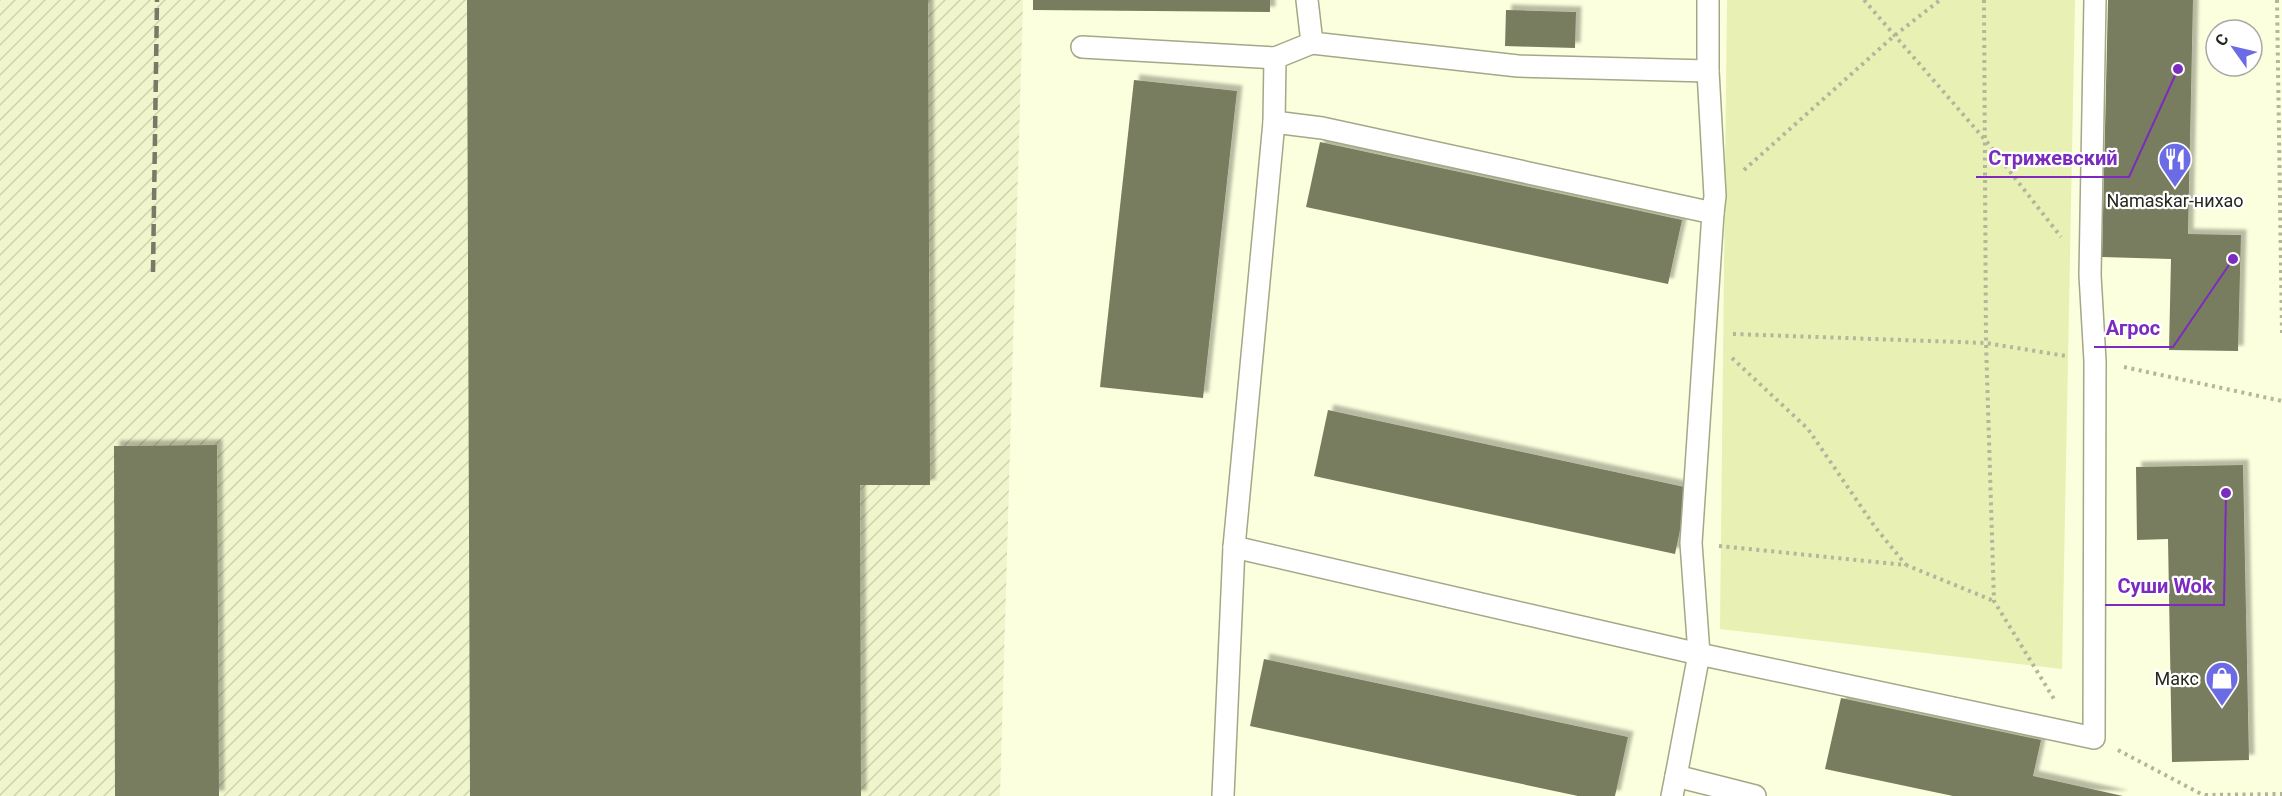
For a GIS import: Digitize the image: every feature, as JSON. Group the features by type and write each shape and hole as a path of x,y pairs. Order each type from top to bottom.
{"lane":[{"path":"1307,0 1312,43"},
{"path":"1708,0 1708,71 1714,205 1691,543 1699,654 1674,786 1755,796"},
{"path":"1234,547 1699,654 2094,738 2095,361 2090,275 2095,0"},
{"path":"1082,47 1275,58 1312,43 1518,66 1708,71"},
{"path":"1223,796 1234,547 1275,122 1275,58"},
{"path":"1275,122 1322,128 1714,205"}],"path":[{"path":"1864,0 1987,142 2090,275"},
{"path":"1714,205 1894,36 1940,0"},
{"path":"1984,0 1987,142 1986,343 1994,601 2056,704"},
{"path":"2277,0 2282,334"},
{"path":"1705,333 1986,343 2095,361 2282,401"},
{"path":"1705,333 1808,429 1875,527 1906,565"},
{"path":"1691,543 1906,565 1994,601"},
{"path":"2094,738 2205,796 2282,794"}],"shaded area":[{"path":"0,0 1023,0 1000,796 0,796"},
{"path":"1727,0 2075,0 2062,669 1720,629"}],"building":[{"path":"467,0 928,0 930,485 860,485 861,796 470,796"},
{"path":"1033,0 1270,0 1270,12 1033,10"},
{"path":"2108,0 2193,0 2188,234 2241,235 2238,351 2169,350 2171,259 2102,257"},
{"path":"1506,10 1576,12 1575,48 1505,46"},
{"path":"1134,80 1237,91 1203,398 1100,387"},
{"path":"1320,142 1682,220 1668,284 1306,207"},
{"path":"1328,410 1689,488 1675,554 1314,476"},
{"path":"217,445 219,796 115,796 114,446"},
{"path":"2243,465 2249,760 2172,762 2168,539 2137,540 2136,467"},
{"path":"1264,659 1628,737 1615,796 1578,796 1250,726"},
{"path":"1841,698 2041,740 2033,776 2123,796 1953,796 1825,769"}],"railway":[{"path":"153,272 157,0"}],"place":[{"name":"Стрижевский","path":"2178,69"},
{"name":"Namaskar-нихао","path":"2175,188"},
{"name":"Агрос","path":"2233,259"},
{"name":"Суши Wok","path":"2226,493"},
{"name":"Макс","path":"2222,707"}]}
